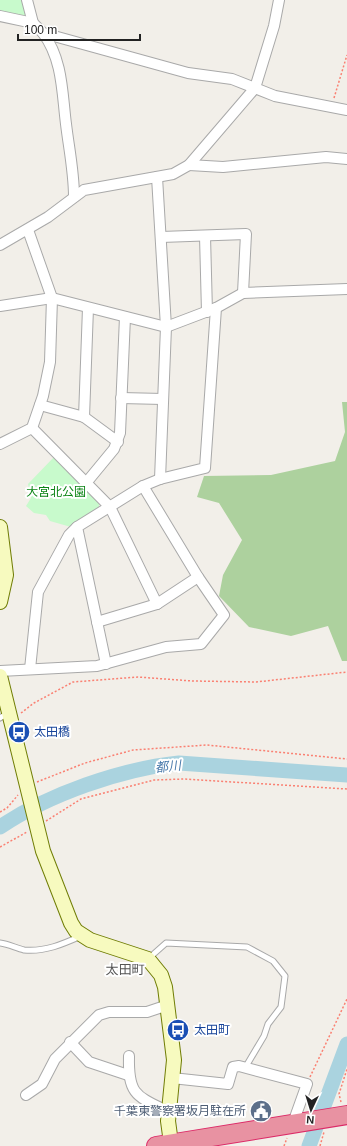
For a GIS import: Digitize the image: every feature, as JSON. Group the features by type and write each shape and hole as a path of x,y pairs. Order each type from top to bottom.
{"highway":[{"path":"167,1145 293,1123 340,1117"}],"street":[{"path":"27,0 33,23 53,46 63,90 66,123 74,176 74,197"},
{"path":"0,245 28,230 84,190 172,174 189,165 255,88 274,26 279,0"},
{"path":"0,16 33,23"},
{"path":"43,33 188,73 232,79 274,96 347,110"},
{"path":"189,165 223,167 326,157 347,158"},
{"path":"157,177 166,327 160,479"},
{"path":"0,444 32,428 40,405 50,362 52,298 28,230"},
{"path":"161,237 246,234 243,293"},
{"path":"30,669 38,592 69,535 77,527 143,486 160,479 205,468 212,310 205,236"},
{"path":"0,306 52,298 166,327 212,310 243,293 347,289"},
{"path":"84,418 88,308"},
{"path":"86,483 118,442 122,398 125,317"},
{"path":"122,398 164,399"},
{"path":"40,405 84,418 118,442"},
{"path":"32,428 110,507 157,604"},
{"path":"0,671 106,664 166,647 201,644 224,615 198,577 143,486"},
{"path":"0,527 6,574 0,602"},
{"path":"77,527 106,664"},
{"path":"97,622 157,604 198,577"},
{"path":"0,676 6,718 27,785 49,868 71,923 82,936 90,940 148,959 161,975 168,1005 174,1060 167,1145"},
{"path":"26,1095 42,1084 55,1059 70,1042 99,1015 109,1012 147,1012 168,1005"},
{"path":"70,1042 89,1062 128,1075"},
{"path":"129,1056 128,1075 132,1089 142,1099 169,1112"},
{"path":"172,1078 228,1084 234,1067 245,1068 307,1084 293,1123"}],"lane":[{"path":"0,943 36,951 47,949 82,936"},
{"path":"148,959 166,943 247,947 273,961 285,976 281,1007 268,1024 264,1036 245,1068"}],"path":[{"path":"332,107 347,54"},
{"path":"6,718 73,682 138,677 192,681 256,682 347,672"},
{"path":"0,812 7,808 27,785 85,763 133,750 207,745 347,759"},
{"path":"0,847 81,799 154,780 184,779 347,790"},
{"path":"307,1084 347,999"},
{"path":"340,1117 339,1094 347,1069"}],"green space":[{"path":"0,0 25,0 31,21 0,14"},
{"path":"342,402 347,402 347,661 342,661 328,626 291,636 249,627 219,596 223,575 242,540 219,503 197,497 204,476 271,475 335,461 345,432"},
{"name":"大宮北公園","path":"55,456 99,500 99,508 71,527 50,521 46,515 34,513 26,506 31,498 28,484"}],"waterway":[{"name":"都川","path":"0,827 40,804 86,785 110,777 157,766 179,763 347,775"},
{"path":"309,1146 347,1044"}],"place":[{"name":"太田橋","path":"19,732"},
{"name":"太田町","path":"178,1030"},
{"name":"千葉東警察署坂月駐在所","path":"261,1111"}],"district":[{"name":"太田町","path":"125,969"}]}
